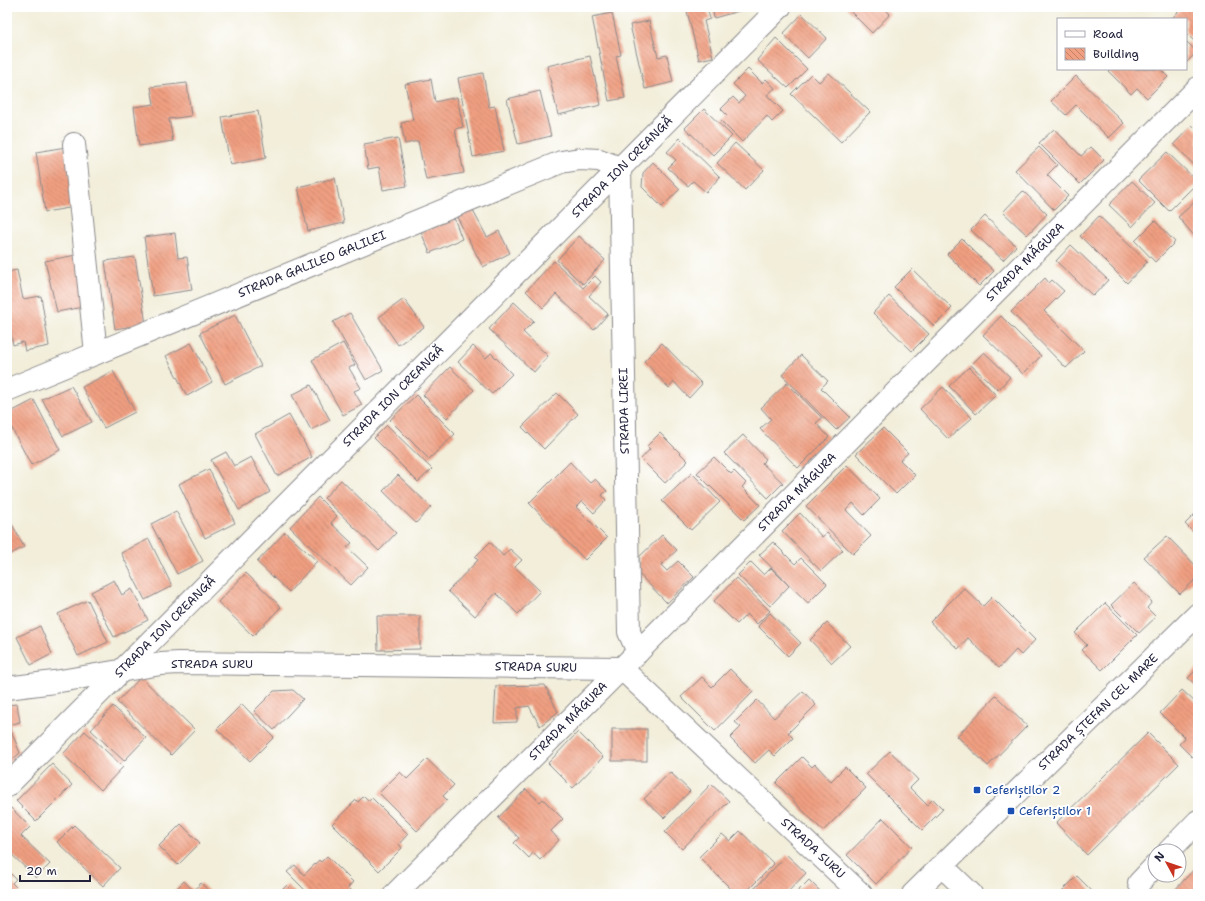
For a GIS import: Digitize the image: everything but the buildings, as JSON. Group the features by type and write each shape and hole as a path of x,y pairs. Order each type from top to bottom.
{"street":[{"name":"STRADA ION CREANGĂ","path":"7,786 780,7"},
{"name":"STRADA MĂGURA","path":"394,894 638,652 1198,88"},
{"path":"74,144 96,353"},
{"name":"STRADA GALILEO GALILEI","path":"7,390 561,162 580,159 599,160 620,168"},
{"name":"STRADA LIREI","path":"620,168 629,632 638,652"},
{"name":"STRADA ȘTEFAN CEL MARE","path":"913,894 1198,614"},
{"name":"STRADA SURU","path":"7,688 54,682 161,664 192,663 621,668 861,894"},
{"path":"1177,843 1198,821"},
{"path":"942,866 971,894"},
{"path":"1139,882 1147,874"}],"place":[{"name":"Ceferiștilor 2","path":"977,790"},
{"name":"Ceferiștilor 1","path":"1011,811"}]}
